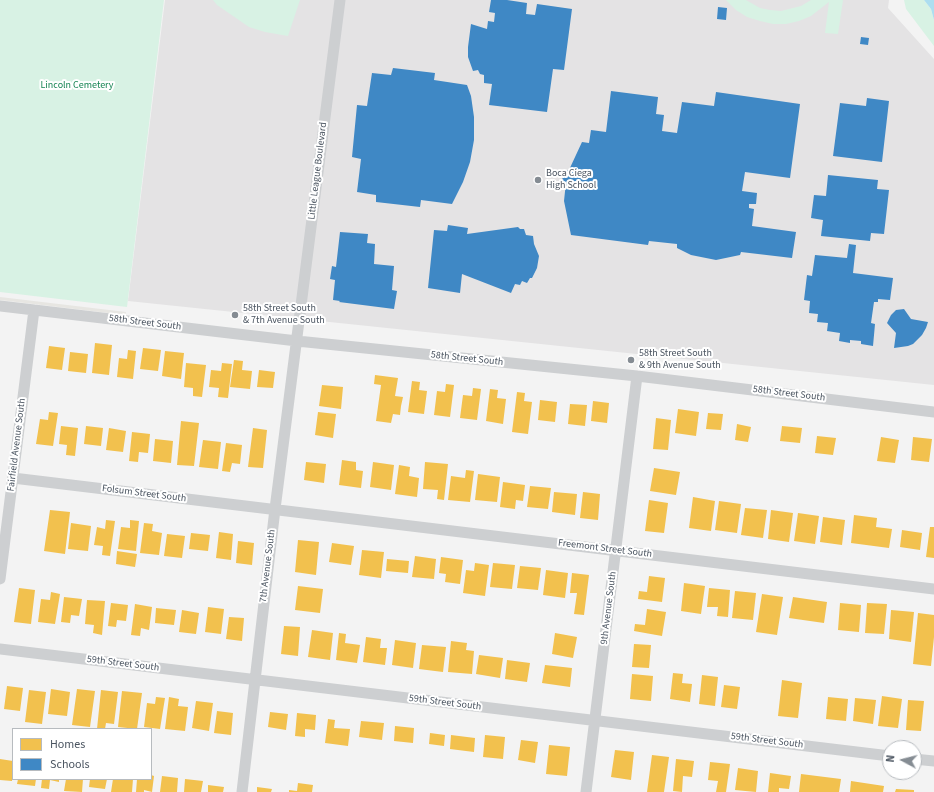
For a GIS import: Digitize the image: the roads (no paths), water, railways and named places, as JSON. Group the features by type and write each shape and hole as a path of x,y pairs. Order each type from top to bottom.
{"street":[{"name":"Little League Boulevard","path":"297,341 340,0"},
{"name":"58th Street South","path":"0,306 297,341 637,376 934,412"},
{"name":"Fairfield Avenue South","path":"0,579 34,310"},
{"name":"7th Avenue South","path":"242,792 254,681 297,341"},
{"name":"9th Avenue South","path":"586,792 596,721 637,376"},
{"name":"Folsum Street South","path":"13,478 275,509"},
{"name":"Freemont Street South","path":"275,509 934,589"},
{"name":"59th Street South","path":"0,649 254,681 882,755"},
{"path":"922,760 934,762"}],"water":[{"path":"924,0 934,0 934,20 931,9"}],"place":[{"name":"Boca Ciega High School","path":"538,180"},
{"name":"58th Street South & 7th Avenue South","path":"235,315"},
{"name":"58th Street South & 9th Avenue South","path":"631,360"}],"park label":[{"name":"Lincoln Cemetery","path":"77,86"}]}
